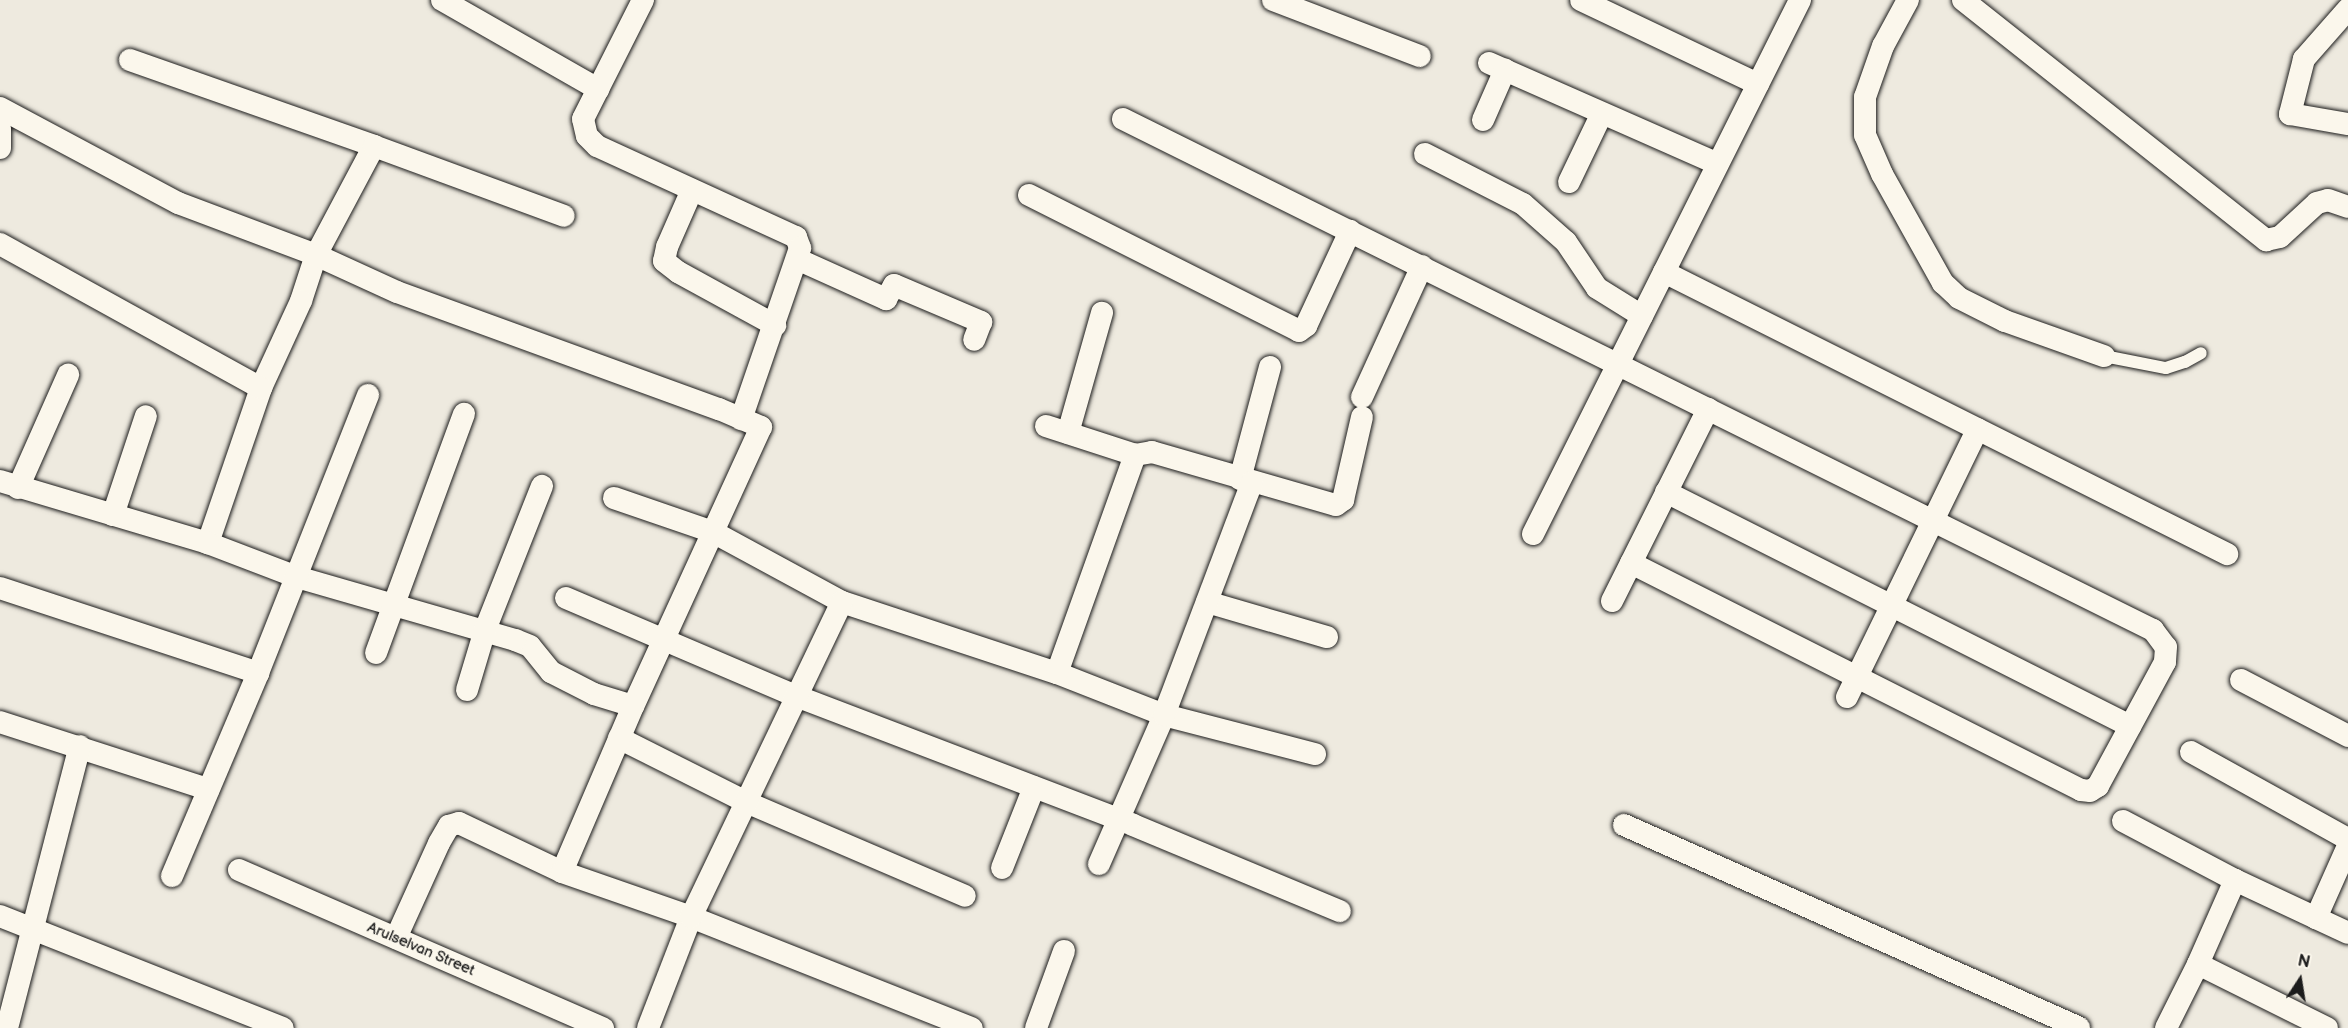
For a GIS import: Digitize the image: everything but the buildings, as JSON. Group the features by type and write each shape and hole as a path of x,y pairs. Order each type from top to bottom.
{"street":[{"path":"442,0 598,89"},
{"path":"643,0 583,119 587,136 597,146 796,237 800,248 741,419"},
{"path":"1273,0 1420,56"},
{"path":"1581,0 1758,84"},
{"path":"1908,0 1883,46 1864,97 1865,135 1882,174 1943,283 1959,298 2005,321 2104,356"},
{"path":"1963,0 2265,240 2280,237 2317,203 2328,200 2348,207"},
{"path":"1533,534 1798,1"},
{"path":"2348,9 2304,59 2290,114 2348,124"},
{"path":"130,60 564,216"},
{"path":"1483,120 1497,67 1718,164"},
{"path":"0,108 178,203 316,255 397,292 761,427 633,706 562,872"},
{"path":"1569,182 1602,113"},
{"path":"1123,119 1422,266 1933,523 2153,630 2162,638 2166,647 2165,662 2098,786 2090,791 2081,790 1852,687 1631,563"},
{"path":"0,129 0,148"},
{"path":"208,543 261,387 302,301 316,255 374,146"},
{"path":"1425,154 1523,204 1566,242 1597,288 1642,316"},
{"path":"692,190 667,247 664,261 678,272 775,325"},
{"path":"1029,195 1299,331 1306,326 1350,231"},
{"path":"0,244 261,387"},
{"path":"796,259 886,299 894,285 981,322 974,340"},
{"path":"1046,426 1135,455 1152,452 1328,504 1340,504 1343,500 1362,407 1422,266"},
{"path":"1664,272 2227,554"},
{"path":"1068,433 1102,313"},
{"path":"1099,864 1164,716 1207,602 1246,480 1270,367"},
{"path":"68,375 9,485 208,543 297,577 485,630 531,646 551,672 594,694 633,706"},
{"path":"172,876 258,673 368,395"},
{"path":"1612,601 1708,409"},
{"path":"376,653 464,414"},
{"path":"112,514 146,416"},
{"path":"1852,687 1978,429"},
{"path":"1057,673 1135,455"},
{"path":"466,690 485,630 543,486"},
{"path":"1666,492 2130,726"},
{"path":"614,498 713,532 842,602 1057,673 1164,716 1315,754"},
{"path":"0,588 258,673"},
{"path":"566,598 796,696 1118,819 1340,911"},
{"path":"648,1028 691,917 842,602"},
{"path":"1207,602 1327,637"},
{"path":"2241,680 2348,736"},
{"path":"0,722 208,789"},
{"path":"619,738 746,802 965,896"},
{"path":"7,1028 80,746"},
{"path":"2191,752 2348,840"},
{"path":"1002,868 1034,787"},
{"path":"2122,821 2235,880 2348,933"},
{"path":"396,938 439,843 449,826 455,822 562,872 691,917 972,1028"},
{"path":"1624,825 2079,1028"},
{"path":"2316,918 2348,846"},
{"name":"Arulselvan Street","path":"239,870 603,1028"},
{"path":"2166,1028 2198,964 2235,880"},
{"path":"0,916 283,1028"},
{"path":"1036,1028 1064,951"},
{"path":"2198,964 2327,1028"}],"lane":[{"path":"2104,356 2166,368 2186,362 2201,353"}]}
